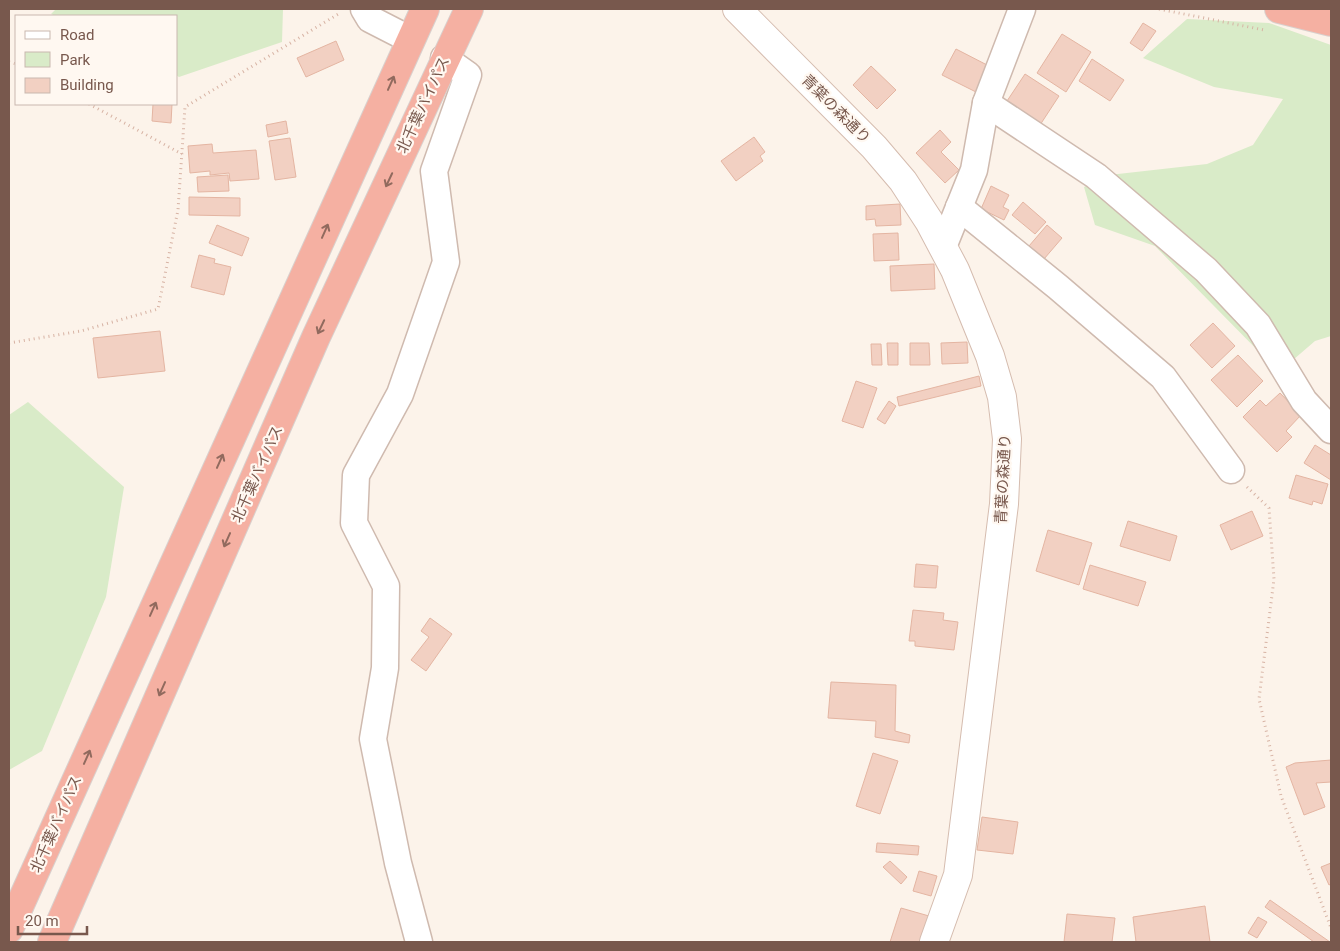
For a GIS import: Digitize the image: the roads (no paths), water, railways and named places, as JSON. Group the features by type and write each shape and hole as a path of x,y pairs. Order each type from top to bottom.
{"highway":[{"name":"北千葉バイパス","path":"9,929 425,9"},
{"name":"北千葉バイパス","path":"52,942 312,346 444,58 469,9"},
{"path":"1272,20 1331,22"}],"street":[{"path":"364,9 370,19 410,40"},
{"name":"青葉の森通り","path":"737,9 874,147 903,181 929,222 955,270 990,356 1002,397 1007,439 1004,504 958,876 934,942"},
{"path":"943,247 974,170 986,104 1022,9"},
{"path":"419,942 398,863 373,739 385,668 386,586 354,523 356,475 400,394 446,262 434,171 468,75 444,58"},
{"path":"986,104 1096,176 1206,270 1258,325 1304,401 1331,430"},
{"path":"959,207 1058,287 1163,377 1230,470"}]}
